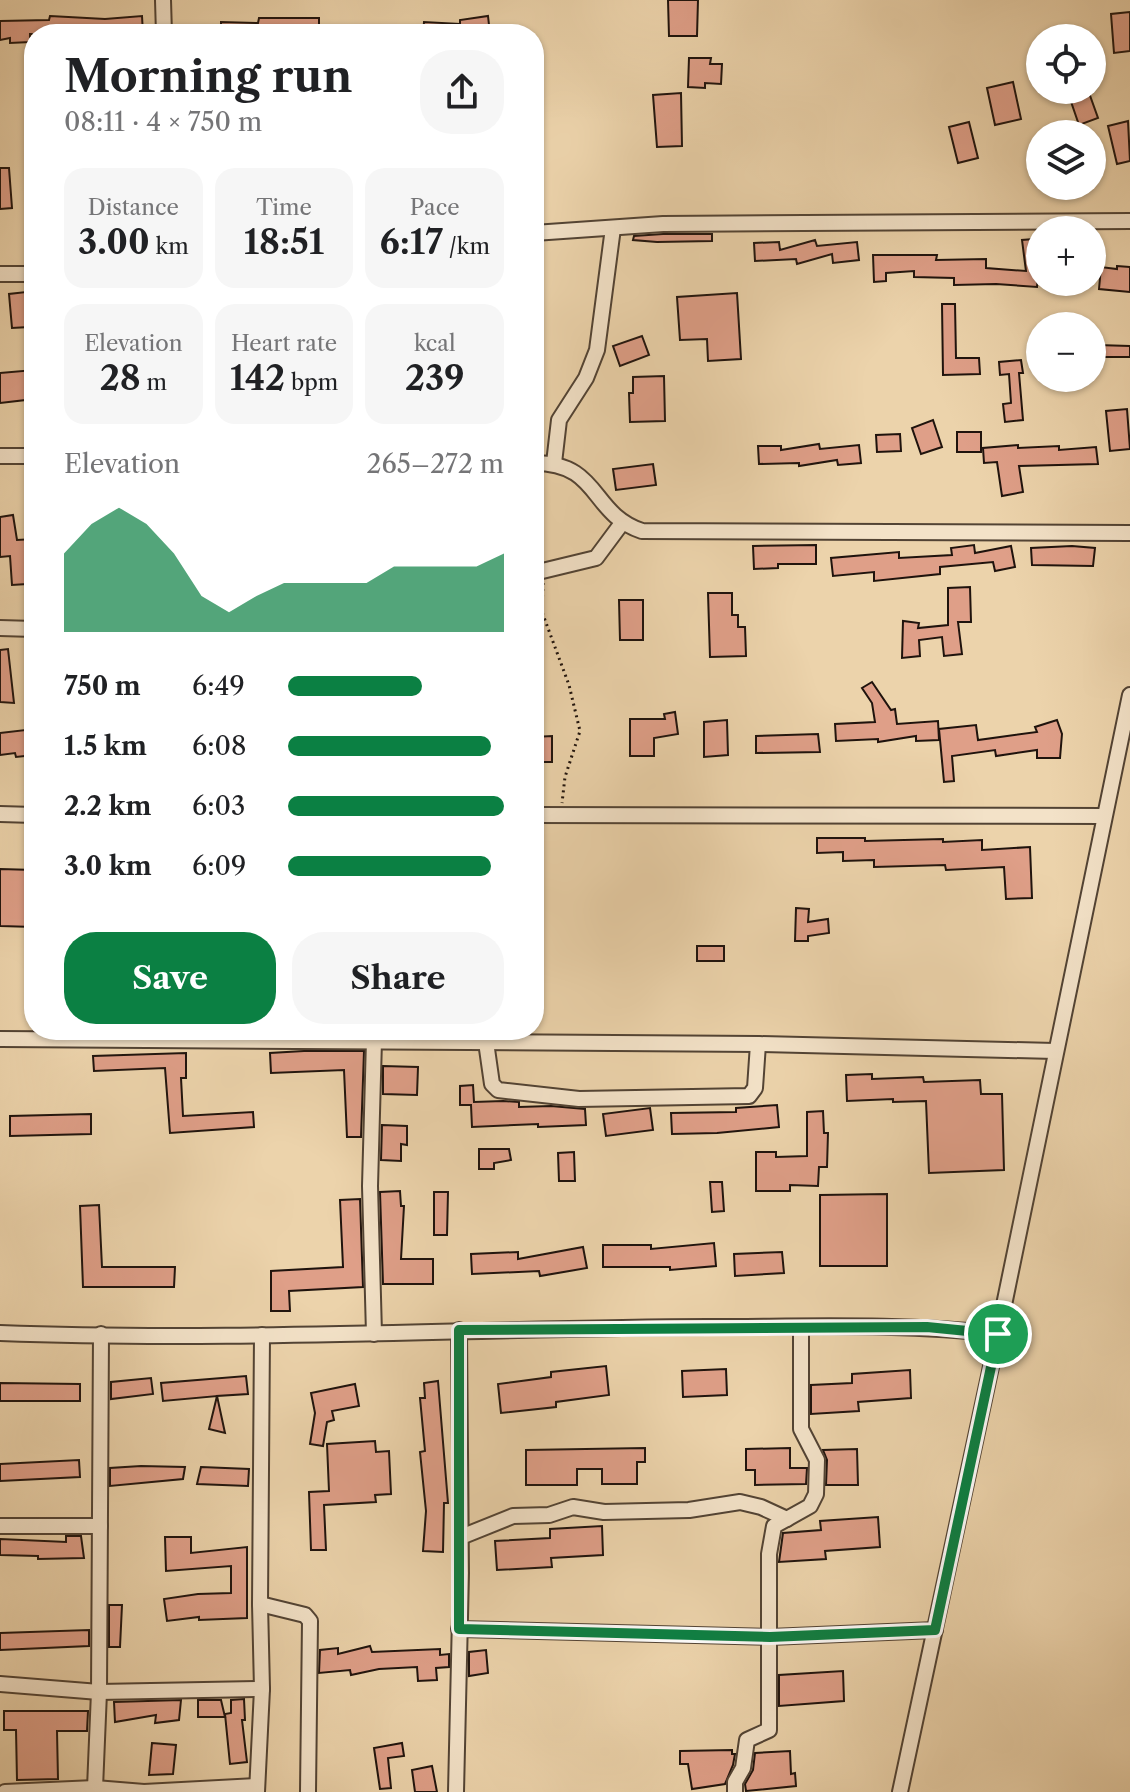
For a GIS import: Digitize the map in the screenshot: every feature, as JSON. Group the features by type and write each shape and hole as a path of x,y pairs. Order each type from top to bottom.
{"street":[{"path":"163,0 164,24"},
{"path":"544,232 663,224 1130,221"},
{"path":"554,463 559,420 586,378 597,350 613,228"},
{"path":"0,274 24,274"},
{"path":"0,456 24,456"},
{"path":"544,463 563,465 581,477 614,517 642,531 1130,533"},
{"path":"544,571 596,558 622,523"},
{"path":"0,628 24,629"},
{"path":"900,1792 1130,695"},
{"path":"0,814 24,815"},
{"path":"544,815 1104,816"},
{"path":"0,1039 24,1039"},
{"path":"374,1334 370,1186 374,1040 1055,1051"},
{"path":"486,1042 492,1084 498,1090 579,1099 749,1096 755,1088 758,1044"},
{"path":"735,1792 747,1740 769,1730 769,1554 772,1533 774,1526 810,1506 816,1494 817,1460 801,1429 801,1327"},
{"path":"0,1333 262,1335 459,1330 927,1327 998,1334"},
{"path":"456,1792 461,1537 459,1330"},
{"path":"95,1788 99,1692 101,1334"},
{"path":"5,1792 95,1788 144,1792 257,1789 262,1689 262,1335"},
{"path":"461,1537 513,1516 549,1515 573,1507 604,1512 689,1510 740,1502 761,1507 787,1519"},
{"path":"0,1526 100,1526"},
{"path":"260,1604 305,1615 310,1621 308,1792"},
{"path":"459,1629 770,1637 935,1630"},
{"path":"0,1684 99,1692 262,1689"}],"path":[{"path":"544,617 569,685 580,731 562,793 562,815"}],"building":[{"path":"668,0 698,0 697,36 669,36"},
{"path":"1130,12 1130,51 1114,53 1111,14"},
{"path":"50,16 105,19 142,16 142,24 24,24 24,42 10,43 10,38 0,40 0,21 49,20"},
{"path":"488,16 489,24 460,24 460,20"},
{"path":"259,18 319,18 319,24 221,24 221,22 258,23"},
{"path":"689,58 711,58 710,64 722,64 721,84 705,83 705,88 688,87"},
{"path":"1013,82 1021,119 995,125 987,88"},
{"path":"681,93 682,146 657,147 653,95"},
{"path":"1072,104 1093,104 1098,118 1077,120"},
{"path":"1128,121 1130,161 1117,164 1108,126"},
{"path":"969,122 978,158 958,163 949,127"},
{"path":"0,168 9,168 12,208 0,209"},
{"path":"712,234 712,241 633,240 634,236"},
{"path":"815,240 817,246 857,242 859,260 833,263 832,254 797,264 796,259 755,261 754,243 779,242 780,250"},
{"path":"1022,240 1026,240 1026,271"},
{"path":"873,255 937,255 936,260 986,259 986,268 1026,271 1026,286 954,285 954,278 914,277 914,271 886,273 886,281 874,282"},
{"path":"1117,266 1130,267 1130,292 1106,290 1106,268 1117,269"},
{"path":"24,292 24,327 12,328 9,294"},
{"path":"737,293 741,359 708,361 707,339 680,340 677,297"},
{"path":"942,304 955,304 956,358 979,358 980,374 943,375"},
{"path":"642,336 649,355 620,366 613,346"},
{"path":"1106,345 1130,346 1130,357 1106,357"},
{"path":"1021,360 1023,373 1019,373 1023,420 1005,422 1003,404 1011,403 1009,374 1000,375 999,362"},
{"path":"24,371 24,400 0,403 0,373"},
{"path":"664,376 665,421 630,422 629,393 633,393 633,377"},
{"path":"1127,409 1130,449 1110,451 1106,411"},
{"path":"933,420 942,447 921,454 912,428"},
{"path":"957,432 981,432 981,452 957,452"},
{"path":"900,434 901,451 877,452 876,435"},
{"path":"819,444 820,449 859,445 861,463 838,465 837,460 799,466 799,463 759,464 758,446 781,446 781,450"},
{"path":"1018,445 1018,448 1059,446 1059,450 1096,447 1098,464 1019,466 1023,492 1002,496 997,462 984,463 983,448"},
{"path":"653,464 656,485 616,490 613,469"},
{"path":"13,515 17,540 24,540 24,584 12,585 10,556 0,557 0,517"},
{"path":"816,545 816,564 778,564 778,568 754,569 753,546"},
{"path":"974,545 975,553 1011,546 1015,567 995,571 993,562 940,567 940,574 874,581 874,572 833,576 831,558 899,552 899,558 952,555 951,548"},
{"path":"1031,548 1095,548 1093,566 1032,565"},
{"path":"970,587 971,622 958,622 962,654 944,656 942,637 919,640 920,656 902,658 903,621 919,623 918,628 948,625 948,588"},
{"path":"708,593 732,593 732,615 738,615 738,627 745,627 746,656 710,657"},
{"path":"619,600 643,600 643,640 620,640"},
{"path":"8,649 14,703 0,702 0,650"},
{"path":"872,682 891,710 895,709 897,724 938,721 939,740 916,741 916,736 878,742 878,739 836,741 835,724 875,722 872,703 862,688"},
{"path":"675,712 678,734 654,738 654,756 630,756 630,719 665,719 664,714"},
{"path":"727,720 728,755 704,757 704,722"},
{"path":"1057,720 1062,734 1060,758 1037,758 1037,750 996,756 995,750 952,756 954,781 944,782 939,729 976,725 978,740 1037,732 1035,727"},
{"path":"24,730 24,756 16,757 15,753 0,755 0,733"},
{"path":"818,734 820,752 756,753 756,736"},
{"path":"544,736 552,736 552,762 544,762"},
{"path":"817,838 865,838 865,841 943,839 943,842 982,840 982,850 1030,847 1032,898 1006,899 1004,867 946,870 945,865 874,867 874,860 843,861 843,852 817,853"},
{"path":"0,869 24,870 24,927 0,926"},
{"path":"796,908 809,909 808,922 828,919 829,933 808,936 808,941 795,941"},
{"path":"697,946 724,946 724,961 697,961"},
{"path":"364,1051 361,1137 347,1137 344,1070 271,1073 270,1053"},
{"path":"186,1053 186,1078 181,1078 183,1116 253,1112 254,1127 170,1133 165,1068 94,1071 93,1056"},
{"path":"383,1066 418,1067 417,1095 383,1094"},
{"path":"872,1074 872,1079 923,1077 924,1082 980,1080 981,1094 1002,1094 1004,1170 929,1173 926,1101 847,1101 846,1075"},
{"path":"473,1085 474,1102 519,1102 519,1107 585,1109 586,1125 472,1127 471,1105 460,1105 460,1086"},
{"path":"777,1105 779,1127 672,1134 671,1113 736,1112 736,1108"},
{"path":"650,1108 653,1130 606,1136 603,1114"},
{"path":"823,1111 824,1133 828,1133 827,1167 819,1167 818,1186 790,1185 790,1191 756,1191 756,1152 776,1152 776,1157 807,1156 807,1112"},
{"path":"91,1114 91,1134 10,1136 10,1116"},
{"path":"382,1125 407,1126 407,1145 401,1144 401,1161 381,1160"},
{"path":"479,1149 509,1149 511,1160 494,1163 494,1169 479,1169"},
{"path":"574,1152 575,1181 559,1181 558,1153"},
{"path":"710,1182 722,1182 724,1211 712,1212"},
{"path":"400,1191 401,1206 404,1206 401,1259 433,1259 433,1284 383,1284 380,1192"},
{"path":"434,1192 448,1192 447,1235 434,1235"},
{"path":"887,1194 887,1266 820,1266 820,1195"},
{"path":"360,1199 363,1287 289,1291 290,1311 271,1311 271,1271 343,1267 340,1200"},
{"path":"99,1205 102,1267 175,1267 174,1287 83,1287 80,1206"},
{"path":"714,1243 716,1266 670,1270 670,1267 603,1267 603,1245 651,1245 651,1249"},
{"path":"583,1247 587,1268 540,1276 539,1271 472,1274 471,1254 518,1252 518,1259"},
{"path":"782,1252 784,1273 735,1276 734,1254"},
{"path":"606,1366 609,1395 556,1402 556,1407 501,1413 498,1384 551,1377 551,1372"},
{"path":"726,1369 727,1395 683,1397 682,1371"},
{"path":"910,1370 911,1398 858,1402 859,1411 811,1414 811,1385 852,1383 852,1374"},
{"path":"246,1376 248,1394 163,1401 161,1383"},
{"path":"151,1378 153,1394 111,1399 111,1382"},
{"path":"438,1381 448,1503 444,1503 443,1552 423,1551 426,1511 420,1452 425,1451 420,1398 425,1398 424,1383"},
{"path":"0,1383 80,1384 80,1401 0,1401"},
{"path":"355,1384 359,1406 332,1411 334,1420 327,1422 323,1446 310,1444 315,1413 311,1393"},
{"path":"217,1396 225,1433 209,1429"},
{"path":"375,1441 376,1452 389,1451 391,1494 375,1495 376,1502 324,1505 326,1550 311,1550 309,1492 329,1491 327,1444"},
{"path":"645,1448 645,1462 637,1462 637,1484 602,1484 602,1469 577,1469 577,1485 526,1485 526,1450"},
{"path":"790,1448 790,1468 807,1468 806,1484 755,1485 755,1470 746,1470 746,1449"},
{"path":"857,1449 858,1485 826,1485 827,1460 823,1450"},
{"path":"79,1460 80,1477 0,1481 0,1464"},
{"path":"185,1467 183,1479 110,1486 110,1468"},
{"path":"201,1467 249,1469 248,1486 197,1484"},
{"path":"878,1517 880,1547 825,1551 826,1559 779,1562 783,1533 821,1530 820,1521"},
{"path":"602,1526 603,1555 551,1558 552,1567 497,1570 495,1541 550,1538 550,1529"},
{"path":"66,1536 81,1536 84,1558 38,1559 38,1556 0,1555 0,1539 66,1542"},
{"path":"165,1537 191,1537 191,1553 247,1547 247,1618 199,1620 199,1617 167,1621 164,1599 231,1593 231,1566 166,1571"},
{"path":"109,1605 122,1605 120,1647 109,1647"},
{"path":"89,1630 89,1646 0,1650 0,1633"},
{"path":"370,1646 372,1652 440,1649 440,1655 449,1654 449,1667 436,1668 437,1680 418,1681 417,1667 379,1669 351,1675 350,1670 319,1673 320,1650 338,1648 338,1654"},
{"path":"486,1650 488,1673 469,1676 469,1652"},
{"path":"843,1671 844,1701 779,1706 779,1675"},
{"path":"244,1699 245,1720 242,1720 247,1762 230,1764 225,1714 231,1713 231,1700"},
{"path":"181,1700 179,1720 155,1723 156,1715 115,1722 114,1702"},
{"path":"198,1700 221,1700 225,1717 198,1717"},
{"path":"4,1711 88,1711 87,1731 57,1731 58,1779 17,1780 16,1730 4,1730"},
{"path":"152,1743 176,1745 173,1774 149,1775"},
{"path":"402,1743 404,1756 388,1758 391,1788 380,1789 374,1748"},
{"path":"732,1750 735,1754 733,1765 725,1784 692,1789 688,1764 680,1764 680,1751"},
{"path":"790,1751 791,1774 795,1773 796,1786 746,1791 745,1784 753,1770 755,1753"},
{"path":"432,1766 437,1792 415,1792 412,1770"}],"route":[{"path":"927,1327 998,1334 935,1630 770,1637 459,1629 459,1330 927,1327"}]}
